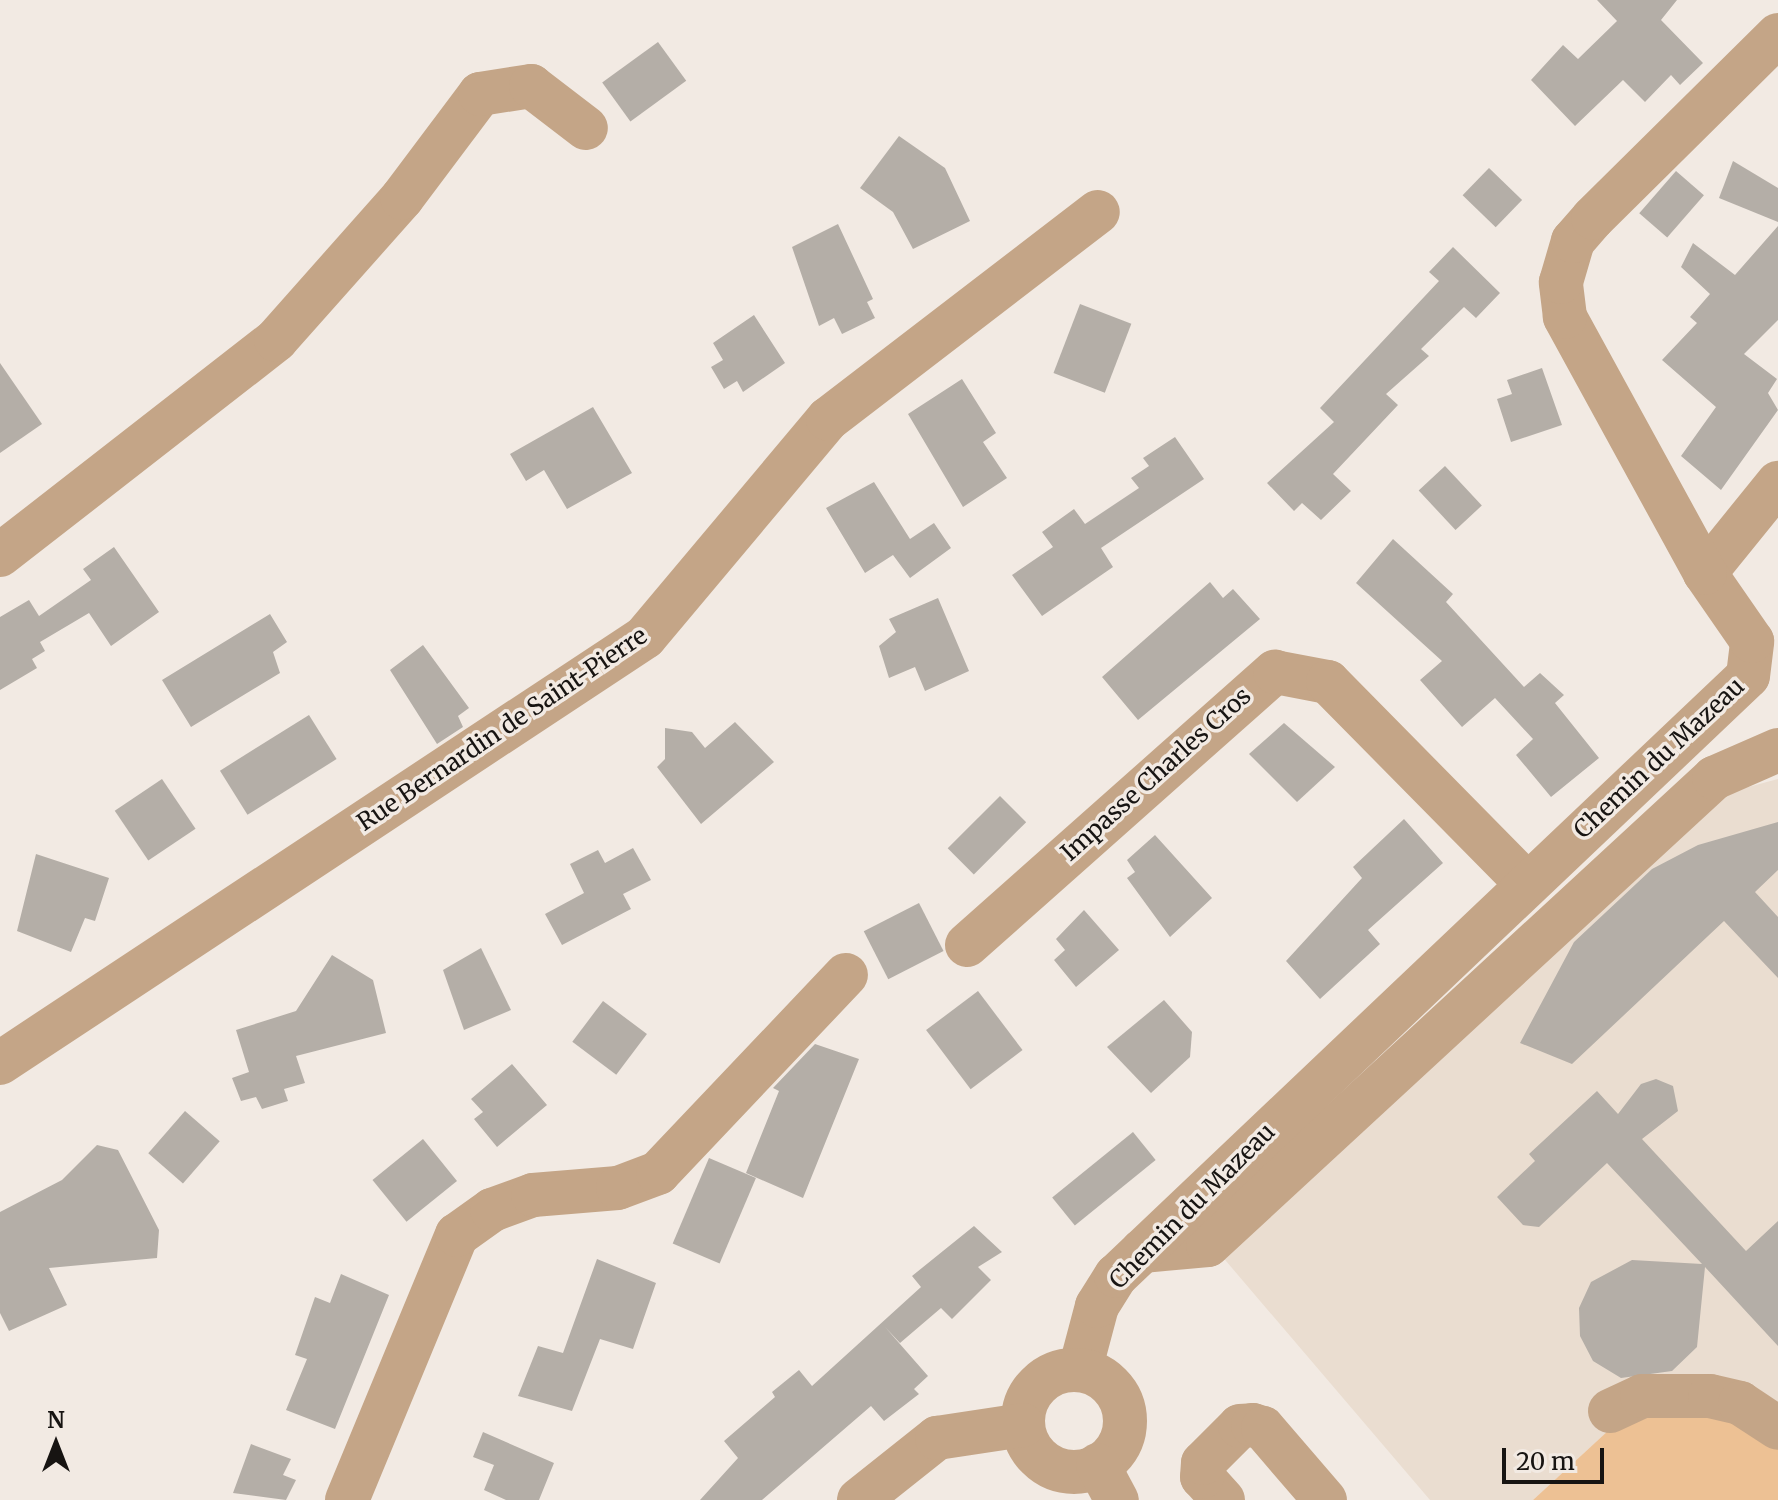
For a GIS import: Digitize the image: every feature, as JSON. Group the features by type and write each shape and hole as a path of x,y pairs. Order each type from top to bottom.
{"street":[{"name":"Chemin du Mazeau","path":"1080,1370 1097,1306 1142,1251 1526,883 1730,695 1766,667 1752,641 1705,573 1565,317 1563,263 1593,218 1778,35"},
{"path":"0,555 107,476 276,340 402,198 480,94 531,86 586,128"},
{"name":"Rue Bernardin de Saint-Pierre","path":"0,1063 645,637 828,419 1098,212"},
{"path":"1705,573 1778,483"},
{"name":"Impasse Charles Cros","path":"967,945 1275,672 1328,682 1526,883"},
{"path":"1142,1251 1208,1245 1714,778 1778,750"},
{"path":"347,1500 457,1235 492,1210 533,1195 618,1188 658,1173 846,975"},
{"path":"1080,1370 1110,1385 1124,1411 1122,1438 1108,1483 1043,1462 1023,1425 1038,1384 1080,1370"},
{"path":"1610,1411 1642,1396 1710,1396 1740,1403 1778,1428"},
{"path":"859,1500 937,1438 1023,1425"},
{"path":"1223,1500 1202,1477 1203,1463 1240,1426 1253,1425 1263,1428 1325,1500"}],"shaded area":[{"path":"1778,779 1778,1438 1610,1429 1533,1500 1430,1500 1197,1227 1663,810"},
{"path":"1699,1407 1778,1438 1778,1500 1533,1500 1610,1429 1649,1412"}],"building":[{"path":"1597,0 1677,0 1661,20 1703,63 1680,85 1671,75 1645,102 1623,80 1575,126 1531,80 1563,45 1578,59 1617,21"},
{"path":"658,42 686,81 630,121 602,83"},
{"path":"899,136 945,168 970,221 913,249 893,212 860,188"},
{"path":"1733,161 1778,188 1778,222 1719,198"},
{"path":"1489,168 1522,200 1496,227 1463,195"},
{"path":"1676,171 1704,195 1667,238 1639,213"},
{"path":"838,224 873,299 867,302 875,318 842,334 834,318 819,326 792,247"},
{"path":"1778,226 1778,320 1744,354 1777,379 1768,393 1778,410 1721,490 1681,456 1716,407 1662,360 1697,323 1690,317 1710,294 1681,267 1693,243 1735,275"},
{"path":"1453,247 1500,293 1476,318 1464,307 1421,349 1429,356 1386,394 1398,405 1333,474 1351,491 1321,520 1302,503 1294,511 1267,483 1334,422 1320,408 1439,281 1429,272"},
{"path":"1080,304 1131,324 1105,393 1053,373"},
{"path":"754,315 785,363 743,392 737,381 724,389 711,367 723,360 713,343"},
{"path":"0,363 42,424 0,453"},
{"path":"1542,368 1562,425 1511,442 1497,399 1512,394 1507,380"},
{"path":"962,379 996,433 983,442 1007,478 963,507 908,414"},
{"path":"593,407 632,473 567,509 544,470 526,481 510,454"},
{"path":"1175,437 1204,479 1101,548 1113,567 1042,616 1012,575 1053,547 1042,532 1074,509 1085,524 1139,488 1131,478 1149,466 1143,458"},
{"path":"1445,466 1482,505 1455,530 1419,491"},
{"path":"874,482 910,539 934,523 951,548 910,578 893,555 865,573 826,508"},
{"path":"1393,539 1453,594 1446,602 1524,687 1540,673 1564,695 1555,703 1599,758 1551,797 1516,755 1533,739 1495,698 1462,727 1420,680 1442,661 1356,583"},
{"path":"114,547 159,612 111,646 89,613 40,642 45,651 32,659 37,668 0,690 0,617 29,600 39,616 91,580 83,569"},
{"path":"1210,582 1223,598 1233,589 1260,619 1138,720 1102,677"},
{"path":"938,598 969,671 925,691 915,667 889,678 879,646 896,632 889,619"},
{"path":"270,614 287,642 273,652 280,673 191,727 162,680"},
{"path":"423,645 469,708 458,716 463,727 437,744 390,670"},
{"path":"309,715 337,759 248,815 220,771"},
{"path":"735,722 774,762 701,824 657,767 665,759 665,728 692,732 705,748"},
{"path":"1284,723 1335,767 1297,802 1249,754"},
{"path":"162,779 196,829 148,861 115,811"},
{"path":"1000,796 1026,822 974,874 948,848"},
{"path":"1404,819 1443,863 1368,930 1380,944 1320,999 1286,961 1362,878 1353,867"},
{"path":"1778,822 1778,870 1755,892 1778,917 1778,978 1724,921 1572,1064 1520,1043 1574,942 1652,869 1698,845"},
{"path":"1155,835 1212,898 1170,937 1127,878 1135,872 1127,860"},
{"path":"633,848 651,880 623,894 631,909 562,945 545,914 584,893 570,864 598,850 605,863"},
{"path":"36,854 109,878 95,921 85,918 71,952 17,931"},
{"path":"919,903 944,951 888,979 864,931"},
{"path":"1084,910 1119,950 1076,987 1054,960 1065,950 1056,939"},
{"path":"481,948 511,1010 464,1030 443,970"},
{"path":"332,955 373,980 386,1033 296,1056 305,1083 284,1089 288,1101 262,1109 256,1097 241,1101 232,1078 249,1072 236,1030 296,1011"},
{"path":"978,991 1023,1050 971,1089 926,1030"},
{"path":"1164,1000 1192,1032 1190,1057 1151,1093 1107,1047"},
{"path":"603,1001 647,1034 616,1075 572,1042"},
{"path":"815,1044 859,1059 803,1198 746,1173 779,1091 773,1088"},
{"path":"512,1064 547,1105 497,1147 474,1119 483,1112 471,1099"},
{"path":"1656,1079 1673,1086 1678,1111 1642,1139 1746,1251 1778,1221 1778,1346 1705,1267 1697,1347 1672,1371 1621,1378 1593,1361 1580,1336 1579,1308 1591,1282 1632,1260 1702,1264 1607,1163 1539,1227 1523,1225 1497,1197 1535,1161 1529,1154 1597,1091 1618,1114 1641,1084"},
{"path":"185,1111 220,1141 183,1183 148,1153"},
{"path":"1133,1132 1156,1160 1075,1225 1052,1197"},
{"path":"423,1139 457,1181 406,1222 372,1180"},
{"path":"97,1145 118,1150 159,1230 157,1258 49,1268 67,1305 9,1331 0,1313 0,1212 62,1180"},
{"path":"709,1158 756,1178 720,1264 673,1244"},
{"path":"974,1226 1002,1252 978,1267 991,1280 952,1319 941,1308 900,1343 885,1327 928,1376 914,1389 919,1394 884,1421 871,1406 762,1500 700,1500 738,1458 724,1441 775,1397 772,1392 799,1370 812,1386 921,1287 912,1276"},
{"path":"597,1259 656,1283 633,1349 600,1339 572,1411 518,1396 538,1346 563,1353"},
{"path":"341,1274 389,1295 335,1429 286,1410 307,1359 295,1355 315,1297 330,1303"},
{"path":"483,1432 554,1463 539,1500 506,1500 484,1490 494,1465 473,1457"},
{"path":"251,1444 291,1459 283,1475 296,1480 286,1500 233,1493"}]}
